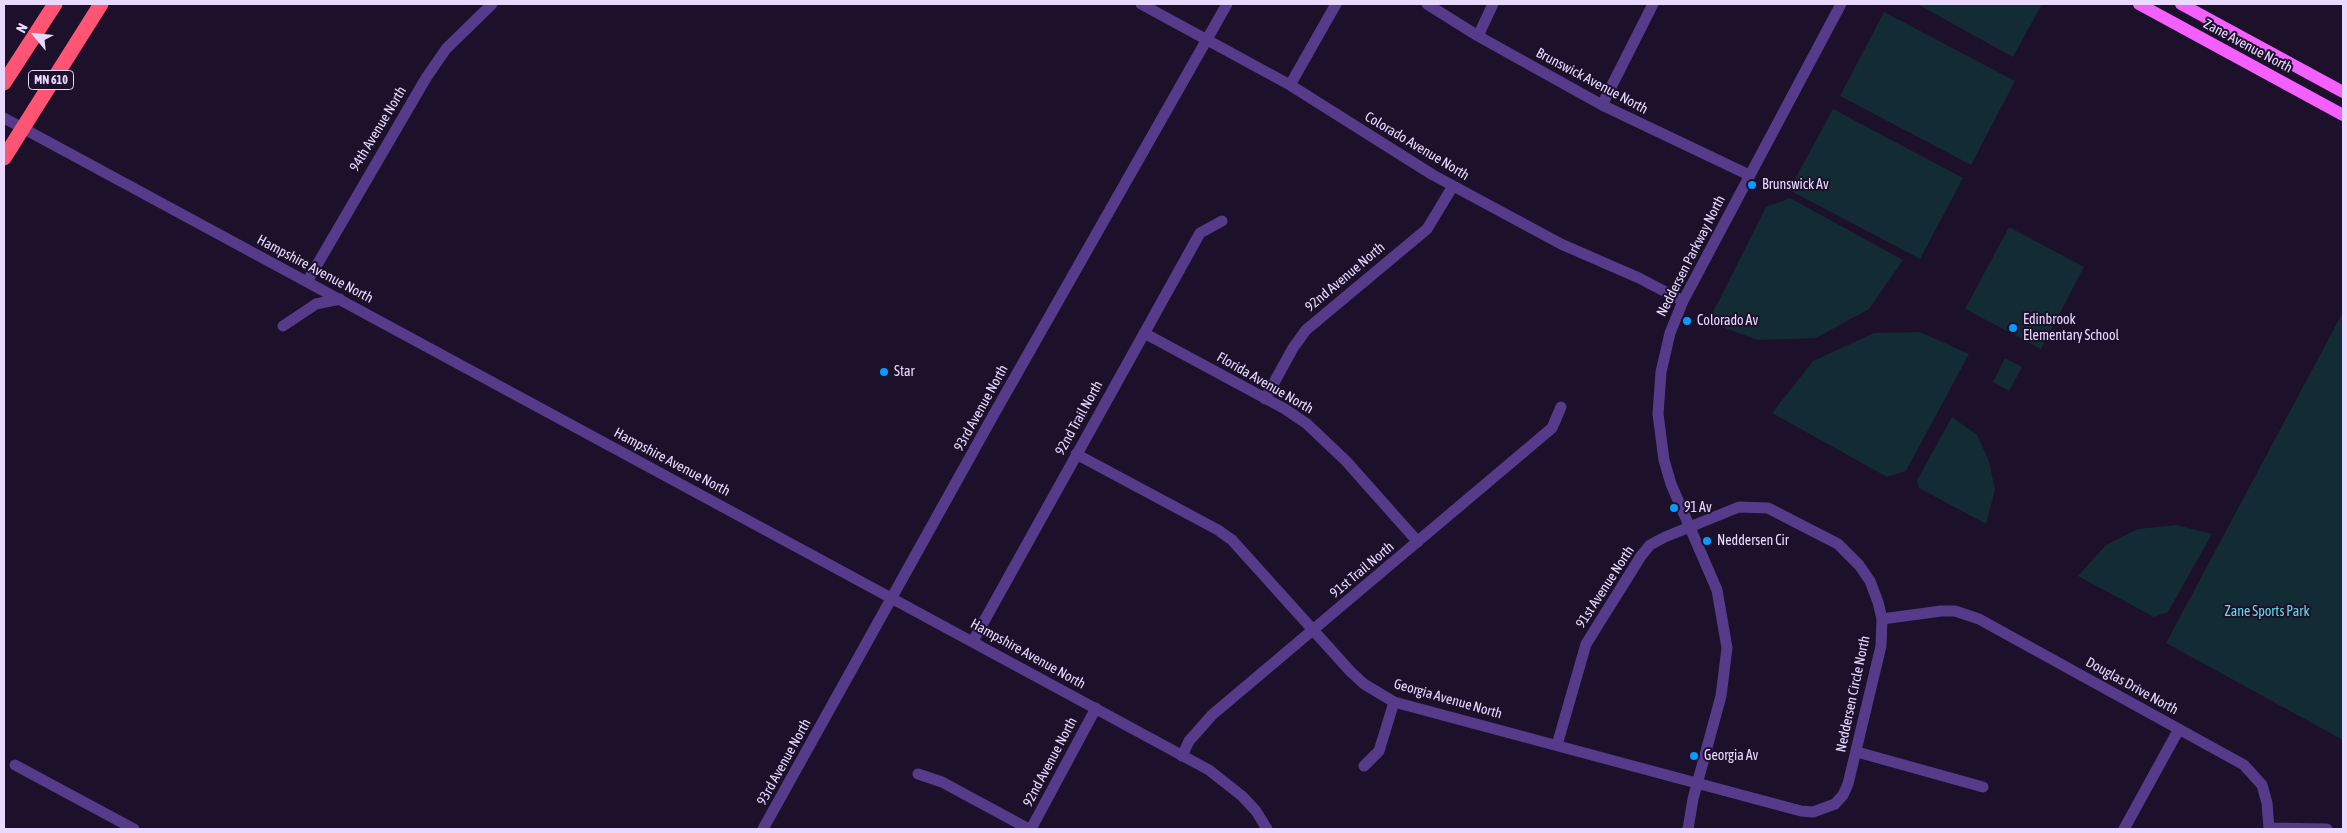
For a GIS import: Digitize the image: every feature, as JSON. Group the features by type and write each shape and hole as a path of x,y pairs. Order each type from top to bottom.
{"highway":[{"name":"MN 610","path":"4,83 55,4"},
{"name":"MN 610","path":"4,158 102,4"}],"main road":[{"name":"Zane Avenue North","path":"2139,4 2343,115"},
{"name":"Zane Avenue North","path":"2180,4 2343,92"}],"street":[{"name":"94th Avenue North","path":"307,282 426,78 446,49 492,4"},
{"name":"Colorado Avenue North","path":"1141,4 1290,85 1414,164 1453,186 1548,237 1639,278 1683,301"},
{"name":"93rd Avenue North","path":"763,829 893,599 994,414 1227,4"},
{"path":"1290,85 1336,4"},
{"name":"Brunswick Avenue North","path":"1427,4 1478,36 1602,105 1749,175"},
{"path":"1478,36 1493,4"},
{"path":"1602,105 1653,4"},
{"name":"Neddersen Parkway North","path":"1688,829 1697,783 1721,696 1727,648 1726,628 1717,590 1672,484 1664,460 1658,414 1666,348 1683,301 1841,4"},
{"name":"Hampshire Avenue North","path":"4,118 973,641 1182,756 1226,782 1256,811 1268,829"},
{"name":"92nd Avenue North","path":"1265,399 1293,348 1306,330 1427,229 1453,186"},
{"name":"92nd Trail North","path":"973,641 1200,233 1222,221"},
{"path":"283,326 316,304 340,299"},
{"name":"Florida Avenue North","path":"1144,333 1307,424 1328,441 1418,542"},
{"name":"91st Trail North","path":"1182,756 1189,741 1212,714 1552,428 1561,407"},
{"name":"Georgia Avenue North","path":"1076,454 1218,530 1244,552 1364,684 1394,702 1813,812 1825,810 1835,804 1843,795 1848,784"},
{"name":"Neddersen Circle North","path":"1690,526 1738,507 1768,508 1782,513 1825,536 1848,553 1870,581 1882,619 1879,661 1848,784"},
{"name":"91st Avenue North","path":"1557,745 1580,662 1596,626 1650,545 1690,526"},
{"name":"Douglas Drive North","path":"1882,619 1941,611 1967,614 2237,760 2251,771 2264,792 2269,829 2327,829"},
{"path":"1364,766 1379,751 1394,702"},
{"name":"92nd Avenue North","path":"1030,829 1096,708"},
{"path":"2124,829 2179,729"},
{"path":"1857,752 1983,788"},
{"path":"15,765 134,829"},
{"path":"918,774 942,782 1030,829"}],"green space":[{"path":"1917,4 2042,4 2013,57"},
{"path":"1884,12 2015,81 1971,165 1840,96"},
{"path":"1833,109 1963,178 1920,259 1789,190"},
{"path":"1790,198 1903,260 1869,309 1816,338 1758,340 1708,322 1766,207"},
{"path":"2009,227 2084,267 2041,349 1965,309"},
{"name":"Zane Sports Park","path":"2343,312 2343,740 2166,643"},
{"path":"1920,332 1969,354 1906,471 1887,477 1772,413 1813,361 1874,333"},
{"path":"2005,358 2022,367 2009,391 1993,382"},
{"path":"1952,417 1977,435 1989,461 1995,490 1986,524 1919,488 1917,480"},
{"path":"2176,525 2212,534 2168,612 2154,617 2078,576 2106,545 2138,529"}],"place":[{"name":"Brunswick Av","path":"1752,185"},
{"name":"Colorado Av","path":"1687,321"},
{"name":"Edinbrook Elementary School","path":"2013,328"},
{"name":"Star","path":"884,372"},
{"name":"91 Av","path":"1674,508"},
{"name":"Neddersen Cir","path":"1707,541"},
{"name":"Georgia Av","path":"1694,756"}]}
